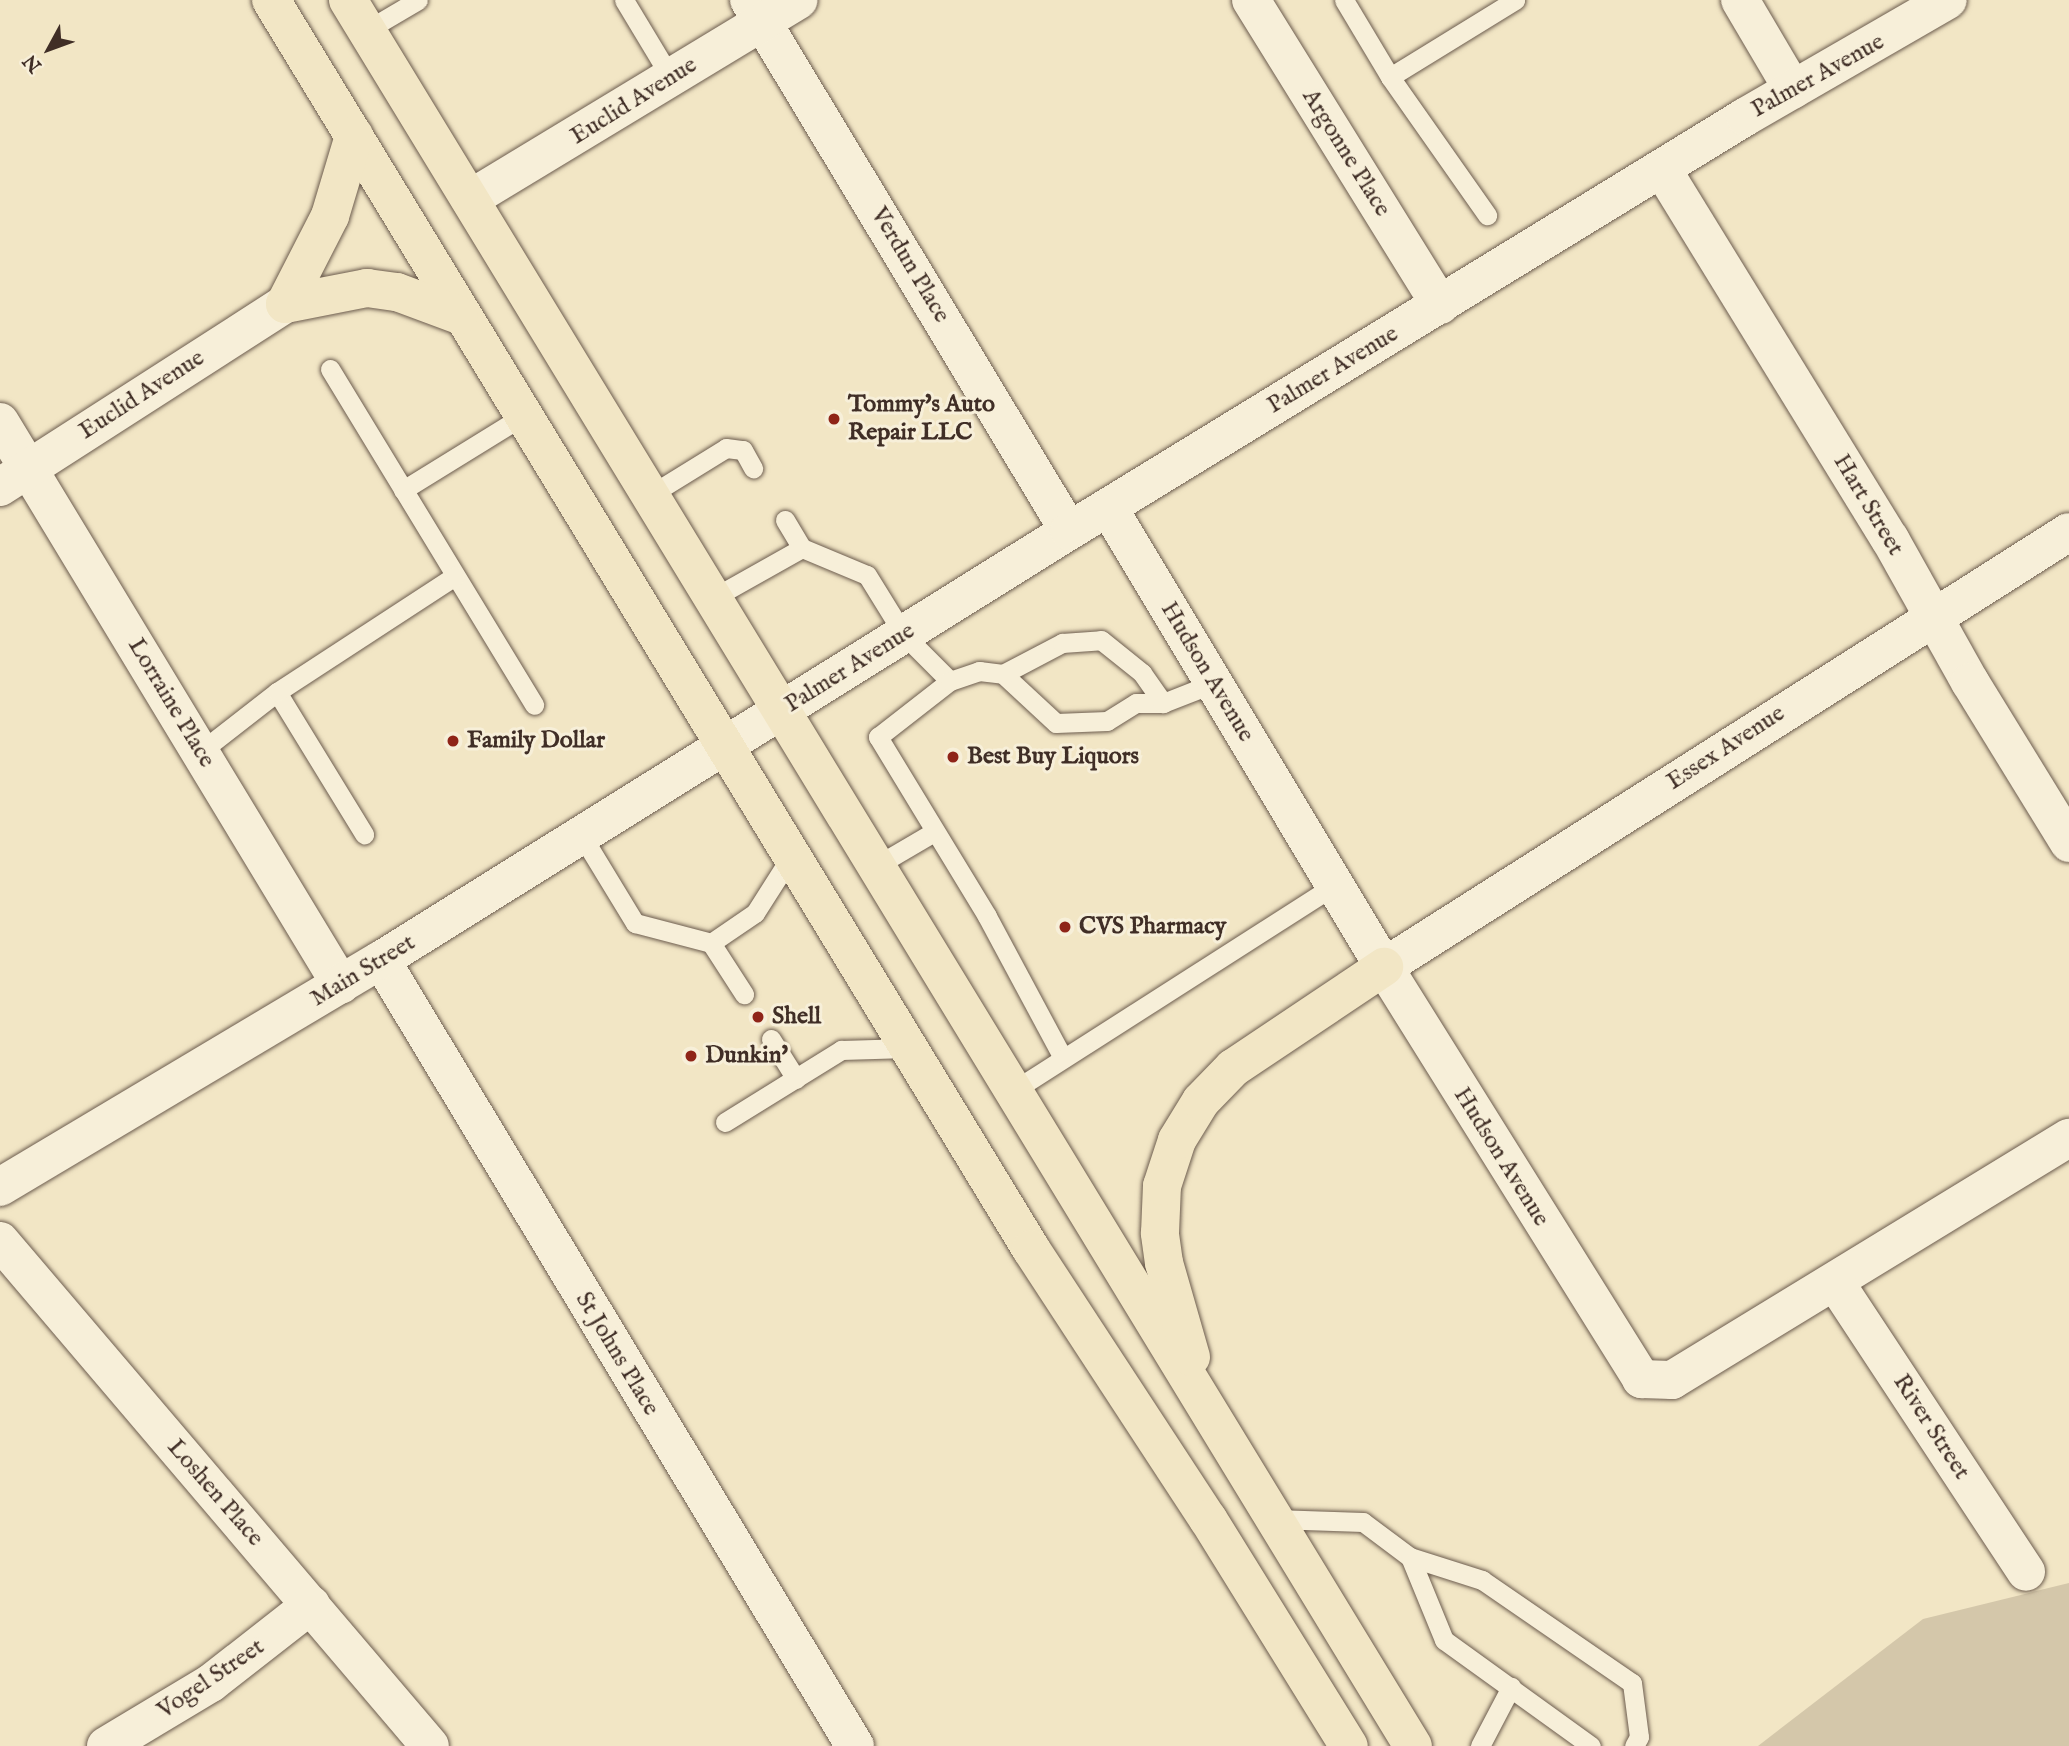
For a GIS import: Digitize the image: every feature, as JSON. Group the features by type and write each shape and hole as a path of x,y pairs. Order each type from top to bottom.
{"highway":[{"path":"271,0 459,315 790,858 1349,1746"},
{"path":"358,15 1413,1746"},
{"path":"285,304 330,216 354,136"},
{"path":"285,304 367,288 397,292 459,315"},
{"path":"1207,1409 1164,1263 1159,1206 1169,1159 1201,1101 1233,1068 1384,967"}],"street":[{"name":"Euclid Avenue","path":"470,199 671,78 755,11 798,0"},
{"name":"Argonne Place","path":"1251,0 1440,305"},
{"path":"1740,0 1793,90"},
{"name":"Palmer Avenue","path":"724,749 1108,507 1793,90 1948,0"},
{"name":"Verdun Place","path":"755,11 1069,531"},
{"name":"Hart Street","path":"1662,170 2069,843"},
{"name":"Euclid Avenue","path":"14,477 285,304"},
{"name":"Lorraine Place","path":"0,422 14,477 200,752 341,985"},
{"name":"Hudson Avenue","path":"1108,507 1384,967 1641,1379 1672,1380 2069,1138"},
{"name":"Essex Avenue","path":"1384,967 2069,532"},
{"name":"Main Street","path":"0,1187 341,985 724,749"},
{"name":"St Johns Place","path":"381,960 855,1746"},
{"name":"Loshen Place","path":"0,1241 430,1746"},
{"name":"River Street","path":"1835,1282 2026,1572"},
{"name":"Vogel Street","path":"106,1746 211,1683 311,1605"}],"lane":[{"path":"358,15 418,0"},
{"path":"624,0 671,78"},
{"path":"1344,0 1390,77 1487,215"},
{"path":"1390,77 1515,0"},
{"path":"330,369 534,705"},
{"path":"403,490 521,416"},
{"path":"650,495 726,448 743,450 754,468"},
{"path":"785,520 802,548 867,575 904,635 950,681"},
{"path":"713,598 802,548"},
{"path":"200,752 277,692 456,576"},
{"path":"1063,1058 987,916 878,737 950,681 979,671 1003,674 1062,643 1101,640 1142,673 1163,703"},
{"path":"1003,674 1056,723 1107,721 1136,703 1163,703 1214,683"},
{"path":"277,692 364,834"},
{"path":"877,866 934,832"},
{"path":"582,836 635,923 711,943 744,994"},
{"path":"711,943 755,913 790,858"},
{"path":"1013,1091 1335,885"},
{"path":"771,1039 796,1079"},
{"path":"725,1122 841,1050 908,1048"},
{"path":"1274,1519 1363,1522 1410,1557 1482,1580 1632,1683 1639,1737 1634,1746"},
{"path":"1410,1557 1444,1640 1591,1746"},
{"path":"1480,1746 1511,1687"}],"shaded area":[{"path":"2069,1583 2069,1746 1758,1746 1923,1619"}],"place":[{"name":"Tommy's Auto Repair LLC","path":"834,419"},
{"name":"Family Dollar","path":"453,741"},
{"name":"Best Buy Liquors","path":"953,757"},
{"name":"CVS Pharmacy","path":"1065,927"},
{"name":"Shell","path":"758,1017"},
{"name":"Dunkin'","path":"691,1056"}]}
